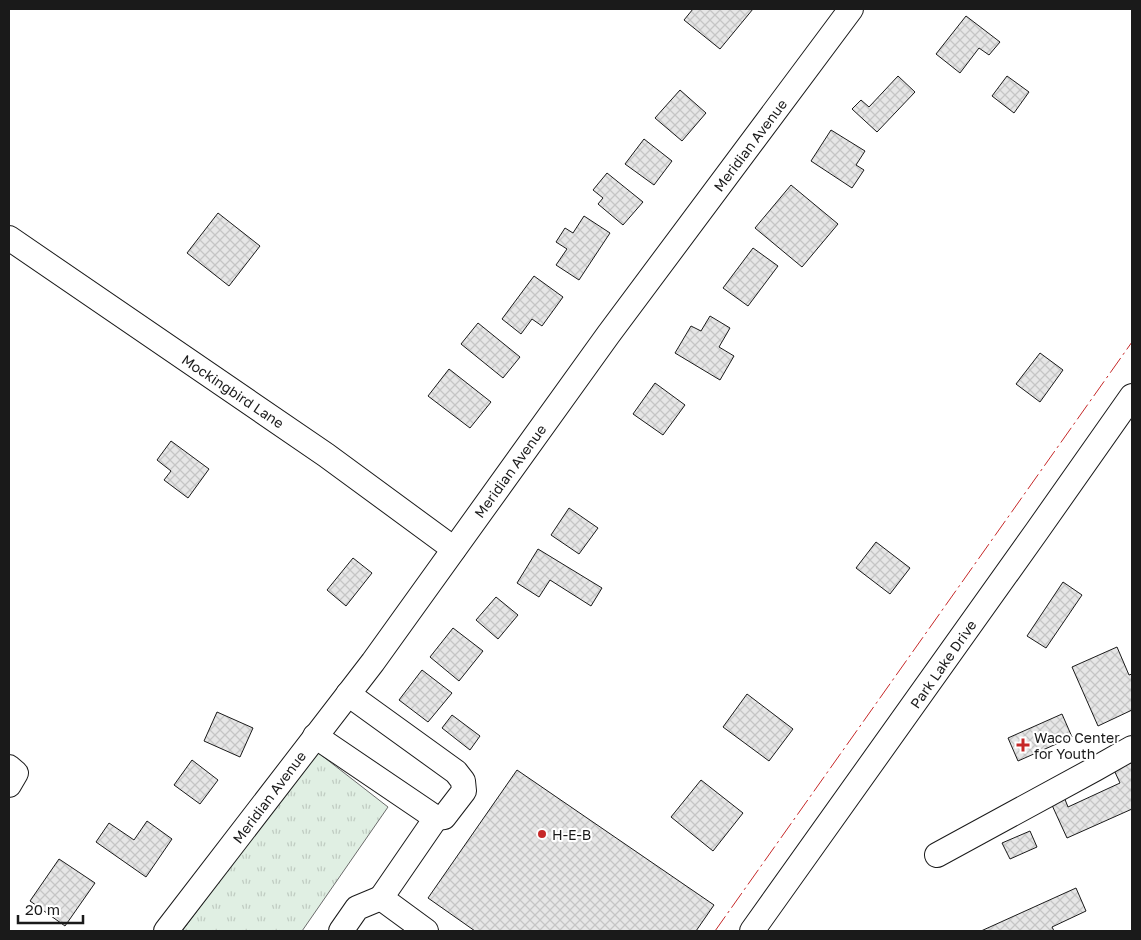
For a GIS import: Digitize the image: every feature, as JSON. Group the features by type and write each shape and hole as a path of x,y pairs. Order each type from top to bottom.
{"street":[{"name":"Meridian Avenue","path":"166,931 348,694 608,336 851,9"},
{"name":"Mockingbird Lane","path":"9,238 326,455 454,549"},
{"name":"Park Lake Drive","path":"752,931 1132,396"},
{"path":"315,736 436,818 444,817 464,791 462,781 456,772 348,694"},
{"path":"937,855 1132,748"},
{"path":"9,768 16,773 9,785"},
{"path":"341,931 357,908 381,898 436,818"},
{"path":"381,898 426,931"}],"green space":[{"path":"316,751 388,807 302,931 182,931"}],"building":[{"path":"693,9 753,9 720,49 684,20"},
{"path":"966,16 1000,42 989,55 979,48 960,73 936,54"},
{"path":"898,76 915,92 877,132 852,109 861,100 869,107"},
{"path":"1007,76 1029,92 1014,113 992,96"},
{"path":"680,90 706,113 682,141 655,118"},
{"path":"831,130 865,151 856,165 864,170 852,188 811,161"},
{"path":"644,139 672,161 654,185 625,164"},
{"path":"607,173 643,202 623,225 598,204 603,198 593,190"},
{"path":"791,185 838,224 802,267 755,228"},
{"path":"218,213 260,246 229,286 187,253"},
{"path":"584,216 610,233 579,280 556,265 567,249 556,242 565,228 573,233"},
{"path":"753,248 778,266 748,306 723,288"},
{"path":"534,276 563,297 542,326 532,319 521,334 502,319"},
{"path":"710,316 730,328 719,347 734,356 720,380 675,353 691,326 701,331"},
{"path":"478,323 520,357 503,378 461,344"},
{"path":"1040,353 1063,370 1040,402 1016,384"},
{"path":"449,369 491,402 470,428 428,396"},
{"path":"655,383 685,405 663,435 633,414"},
{"path":"171,441 209,469 188,498 164,480 171,471 157,460"},
{"path":"569,508 598,528 579,554 551,535"},
{"path":"876,542 910,568 890,594 856,568"},
{"path":"538,549 602,588 591,606 550,580 539,597 517,583"},
{"path":"353,558 372,573 346,606 327,590"},
{"path":"1063,582 1082,595 1046,648 1027,636"},
{"path":"496,597 518,615 498,639 476,620"},
{"path":"453,628 483,651 459,681 430,657"},
{"path":"1117,647 1129,675 1132,674 1132,710 1098,726 1072,667"},
{"path":"422,670 452,693 428,722 399,700"},
{"path":"747,694 793,729 769,761 723,727"},
{"path":"217,712 253,728 240,757 204,741"},
{"path":"1062,714 1072,737 1018,761 1008,738"},
{"path":"452,715 480,736 470,750 442,728"},
{"path":"192,760 218,780 200,804 174,785"},
{"path":"1132,762 1132,809 1067,838 1051,803 1064,797 1068,807 1120,783 1114,770"},
{"name":"H-E-B","path":"517,770 714,905 696,931 475,931 428,898"},
{"path":"701,780 743,813 713,851 671,817"},
{"path":"147,821 172,839 146,877 96,842 109,823 134,840"},
{"path":"1030,831 1037,847 1010,859 1002,843"},
{"path":"59,859 95,883 65,926 30,901"},
{"path":"1076,888 1086,911 1052,927 1054,931 981,931"}],"power":[{"path":"715,931 1132,342"}],"place":[{"name":"Waco Center for Youth","path":"1023,745"},
{"name":"H-E-B","path":"542,834"}]}
